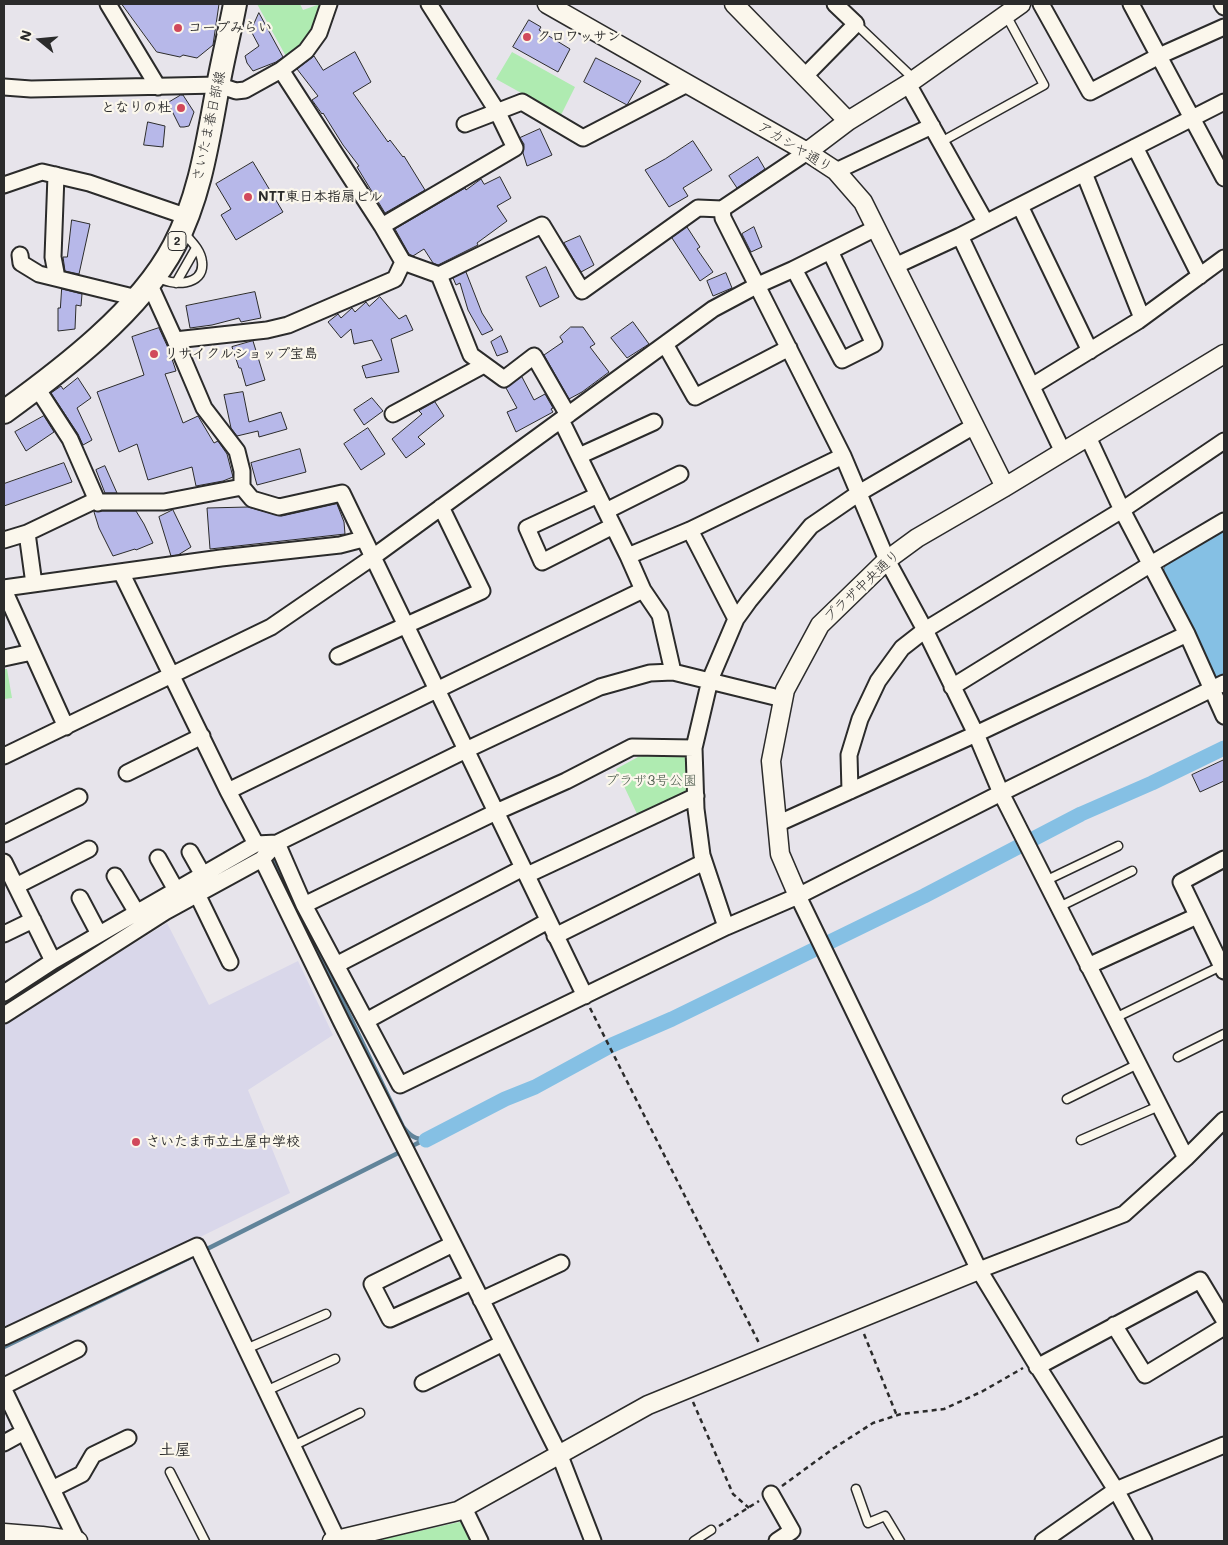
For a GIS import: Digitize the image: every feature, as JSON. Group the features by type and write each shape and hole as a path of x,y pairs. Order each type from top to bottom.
{"main road":[{"name":"さいたま春日部線","path":"4,412 37,388 104,331 147,286 173,249 185,224 208,145 235,4"}],"street":[{"path":"108,4 158,87"},
{"path":"4,87 30,89 218,85 236,91 246,90 281,70 306,51 319,32 329,4"},
{"path":"382,226 516,148 497,111 429,4"},
{"name":"アカシヤ通り","path":"547,4 807,152 836,171 863,202 1005,487"},
{"path":"734,4 848,121"},
{"path":"804,77 856,24 835,4"},
{"path":"281,70 382,226 403,262 439,275 542,225 582,291 698,208 722,209 807,152 848,121 912,82 1021,4"},
{"path":"1041,4 1090,92 1159,56 1224,27"},
{"path":"1131,4 1224,178"},
{"path":"912,82 932,126 986,223"},
{"path":"465,124 522,102 583,138 686,84"},
{"path":"895,266 960,236 1224,102"},
{"path":"836,171 932,126"},
{"path":"1135,147 1200,276"},
{"path":"4,185 42,172 56,175 90,183 185,224"},
{"path":"1084,173 1142,318"},
{"path":"56,175 53,257 57,278"},
{"path":"1020,206 1090,351"},
{"path":"722,209 723,218 843,456 887,560 925,630 976,734 1001,793 1186,1158"},
{"path":"4,756 271,627 372,557 713,309 876,228"},
{"path":"960,236 1064,452"},
{"path":"794,269 842,360 874,344 830,251"},
{"path":"20,255 21,263 39,274 57,278 147,286 176,340 204,408 237,451 242,471 242,488 252,499 279,507 342,493 585,996"},
{"path":"1032,386 1142,318 1224,258"},
{"path":"176,340 267,330 288,325 395,279 403,262"},
{"path":"439,275 471,356 504,378 534,356 565,418 579,456 643,590 660,615 673,672"},
{"path":"665,344 695,397 789,348"},
{"name":"プラザ中央通り","path":"798,896 780,854 771,761 785,690 820,625 887,560 917,538 1064,452 1224,354"},
{"path":"393,414 484,364"},
{"path":"37,388 70,439 98,502"},
{"path":"579,456 654,422"},
{"path":"726,927 704,862 696,809 694,748 710,680 736,619 812,526 859,493 974,426"},
{"path":"1088,437 1122,510 1187,634 1218,686 1224,716"},
{"path":"850,791 848,755 860,719 878,681 902,648 925,630 1122,510 1224,440"},
{"path":"628,556 690,530 843,456"},
{"path":"606,511 680,474"},
{"path":"4,540 27,533 92,502 164,502 242,488"},
{"path":"598,495 527,528 542,562 614,526"},
{"path":"338,656 482,591 441,507"},
{"path":"952,687 1224,521"},
{"path":"690,530 736,619"},
{"path":"27,533 34,584"},
{"path":"66,727 4,589 221,558 340,545 363,539"},
{"path":"121,572 256,844"},
{"path":"228,790 643,590"},
{"path":"777,824 976,734 1187,634"},
{"path":"4,658 32,652"},
{"path":"4,1014 165,912 262,859 277,843 466,750 600,687 650,673 673,672 783,699"},
{"path":"277,843 304,905 400,1085 726,927 798,896 1218,686"},
{"path":"127,774 202,736"},
{"path":"304,905 496,812 566,781 632,747 694,748"},
{"path":"336,965 525,872 696,796"},
{"path":"4,834 79,797"},
{"path":"4,993 53,961 256,844 277,843"},
{"path":"16,886 89,849"},
{"path":"190,852 202,875"},
{"path":"158,858 176,890"},
{"path":"262,859 410,1160 560,1456 593,1541"},
{"path":"1223,968 1181,882 1224,859"},
{"path":"556,936 704,862"},
{"path":"5,868 16,886 53,961"},
{"path":"115,876 136,913"},
{"path":"197,894 230,962"},
{"path":"798,896 979,1270 1116,1490 1144,1541"},
{"path":"80,898 99,934"},
{"path":"1088,966 1197,916"},
{"path":"4,934 33,920"},
{"path":"366,1021 548,921"},
{"path":"4,1337 197,1246 293,1446 336,1541 458,1511 560,1456 648,1405 979,1270 1124,1214 1186,1158 1224,1120"},
{"path":"453,1244 372,1284 390,1319 472,1282"},
{"path":"481,1300 561,1263"},
{"path":"1036,1364 1200,1280 1224,1320"},
{"path":"1114,1325 1144,1374 1224,1327"},
{"path":"423,1383 503,1343"},
{"path":"78,1349 4,1388 78,1541"},
{"path":"4,1442 24,1432"},
{"path":"52,1489 82,1474 93,1455 128,1438"},
{"path":"1043,1541 1116,1490 1224,1444"},
{"path":"770,1494 792,1531 777,1541"},
{"path":"464,1508 480,1541"},
{"path":"4,1533 78,1541"}],"lane":[{"path":"941,142 1044,85 1006,14"},
{"path":"856,24 912,82"},
{"path":"147,286 182,284 197,278 202,270 202,262 185,224"},
{"path":"176,283 196,248"},
{"path":"1045,880 1118,846"},
{"path":"1058,907 1132,871"},
{"path":"1115,1018 1223,968"},
{"path":"1178,1057 1224,1034"},
{"path":"1067,1099 1138,1064"},
{"path":"1081,1140 1160,1106"},
{"path":"246,1349 326,1314"},
{"path":"266,1391 335,1359"},
{"path":"293,1446 360,1413"},
{"path":"170,1472 205,1541"},
{"path":"856,1489 868,1523 885,1516 900,1541"},
{"path":"694,1541 711,1530"}],"path":[{"path":"585,996 766,1357"},
{"path":"858,1319 897,1416"},
{"path":"711,1530 770,1494 834,1448 874,1424 897,1416 944,1409 1036,1364"},
{"path":"688,1390 733,1494 748,1508"}],"shaded area":[{"name":"さいたま市立土屋中学校","path":"167,923 209,1005 298,961 333,1035 248,1090 290,1193 4,1333 4,1024"}],"green space":[{"path":"257,4 300,4 303,10 325,4 315,33 287,58"},
{"path":"512,52 575,87 561,115 496,79"},
{"path":"4,669 7,669 12,698 4,699"},
{"name":"プラザ3号公園","path":"665,752 685,753 692,760 691,787 686,794 638,816 616,769 638,757"},
{"path":"464,1521 473,1541 374,1541"}],"water":[{"path":"1224,529 1224,678 1219,680 1213,677 1163,573 1165,566"}],"building":[{"name":"コープみらい","path":"122,4 219,4 213,45 197,58 183,55 180,57 157,52"},
{"path":"259,13 283,57 276,62 253,71 247,63 245,56 259,46 251,31"},
{"path":"529,20 541,27 539,30 570,49 558,72 513,47"},
{"path":"355,52 371,82 353,93 388,142 390,140 404,156 425,190 385,213 357,167 359,166 312,100 318,96 297,69 314,56 323,70"},
{"path":"596,58 641,81 627,105 584,82"},
{"name":"となりの杜","path":"183,95 194,112 189,126 184,127 180,127 168,103"},
{"path":"148,122 165,126 163,147 144,145"},
{"path":"540,129 552,155 527,166 523,153 524,144 520,138"},
{"path":"693,141 712,170 683,188 688,196 669,207 645,170"},
{"path":"758,157 765,169 737,188 729,176"},
{"name":"NTT東日本指扇ビル","path":"253,162 283,212 236,240 221,215 231,209 216,184"},
{"path":"500,177 511,198 497,206 507,221 477,243 478,245 438,265 433,263 424,249 413,256 409,254 395,229 465,188 466,190 481,179 484,184"},
{"path":"72,220 90,224 79,274 65,271 63,257 67,257"},
{"path":"687,227 700,247 697,249 713,272 700,281 672,238"},
{"path":"754,227 762,247 751,252 742,234"},
{"path":"580,236 594,265 581,272 564,243"},
{"path":"546,267 559,297 540,307 526,277"},
{"path":"466,272 482,313 493,330 482,335 468,310 460,283 456,285 453,278"},
{"path":"726,273 732,288 713,296 707,281"},
{"path":"62,289 82,294 81,306 76,305 75,329 58,331 58,308 60,308"},
{"path":"255,292 261,318 241,322 239,318 190,328 186,306"},
{"path":"380,297 399,319 406,315 413,330 391,339 399,372 366,378 362,366 382,360 372,340 354,344 351,329 341,338 328,322 338,314 341,318 352,308 355,312 366,302 369,306"},
{"path":"633,322 649,344 627,358 611,338"},
{"path":"571,327 583,327 595,344 590,347 609,372 569,399 544,355 563,342 560,337"},
{"path":"159,328 176,371 165,374 183,423 198,416 214,443 218,441 227,454 233,477 223,481 196,486 192,467 148,480 137,444 119,452 97,392 144,375 132,337"},
{"path":"501,336 508,352 497,356 491,342"},
{"path":"253,341 265,380 246,386 232,347"},
{"path":"522,377 534,400 545,394 553,408 551,409 553,412 516,432 507,412 517,408 506,388"},
{"path":"78,378 91,398 77,408 92,440 83,445 78,434 51,393 61,386 63,389"},
{"path":"243,392 249,422 281,412 287,429 259,437 258,431 237,436 231,428 224,395"},
{"path":"372,398 383,411 364,425 354,410"},
{"path":"435,402 444,416 418,437 425,444 406,458 392,439 422,414 419,411"},
{"path":"44,416 54,432 26,451 15,432"},
{"path":"368,428 385,454 361,470 344,444"},
{"path":"300,449 306,472 257,485 251,463"},
{"path":"64,463 72,482 4,506 4,484"},
{"path":"105,466 117,493 105,493 96,470"},
{"path":"337,504 344,522 345,534 210,549 207,508 248,507 281,516"},
{"path":"173,510 191,547 178,555 171,556 159,517"},
{"path":"136,511 153,543 113,556 99,528 94,512"},
{"path":"1224,760 1224,781 1200,792 1192,775"}],"waterway":[{"path":"426,1140 505,1099 535,1087 612,1045 672,1019 924,896 1081,814 1152,783 1224,748"},
{"path":"270,855 275,861 403,1127 413,1136 426,1140"},
{"path":"4,1004 137,921"},
{"path":"203,1251 424,1140"},
{"path":"4,1347 189,1258"}],"place":[{"name":"コープみらい","path":"178,28"},
{"name":"クロワッサン","path":"527,37"},
{"name":"となりの杜","path":"181,108"},
{"name":"NTT東日本指扇ビル","path":"248,197"},
{"name":"リサイクルショップ宝島","path":"154,354"},
{"name":"さいたま市立土屋中学校","path":"136,1142"}],"district":[{"name":"土屋","path":"175,1450"}]}
